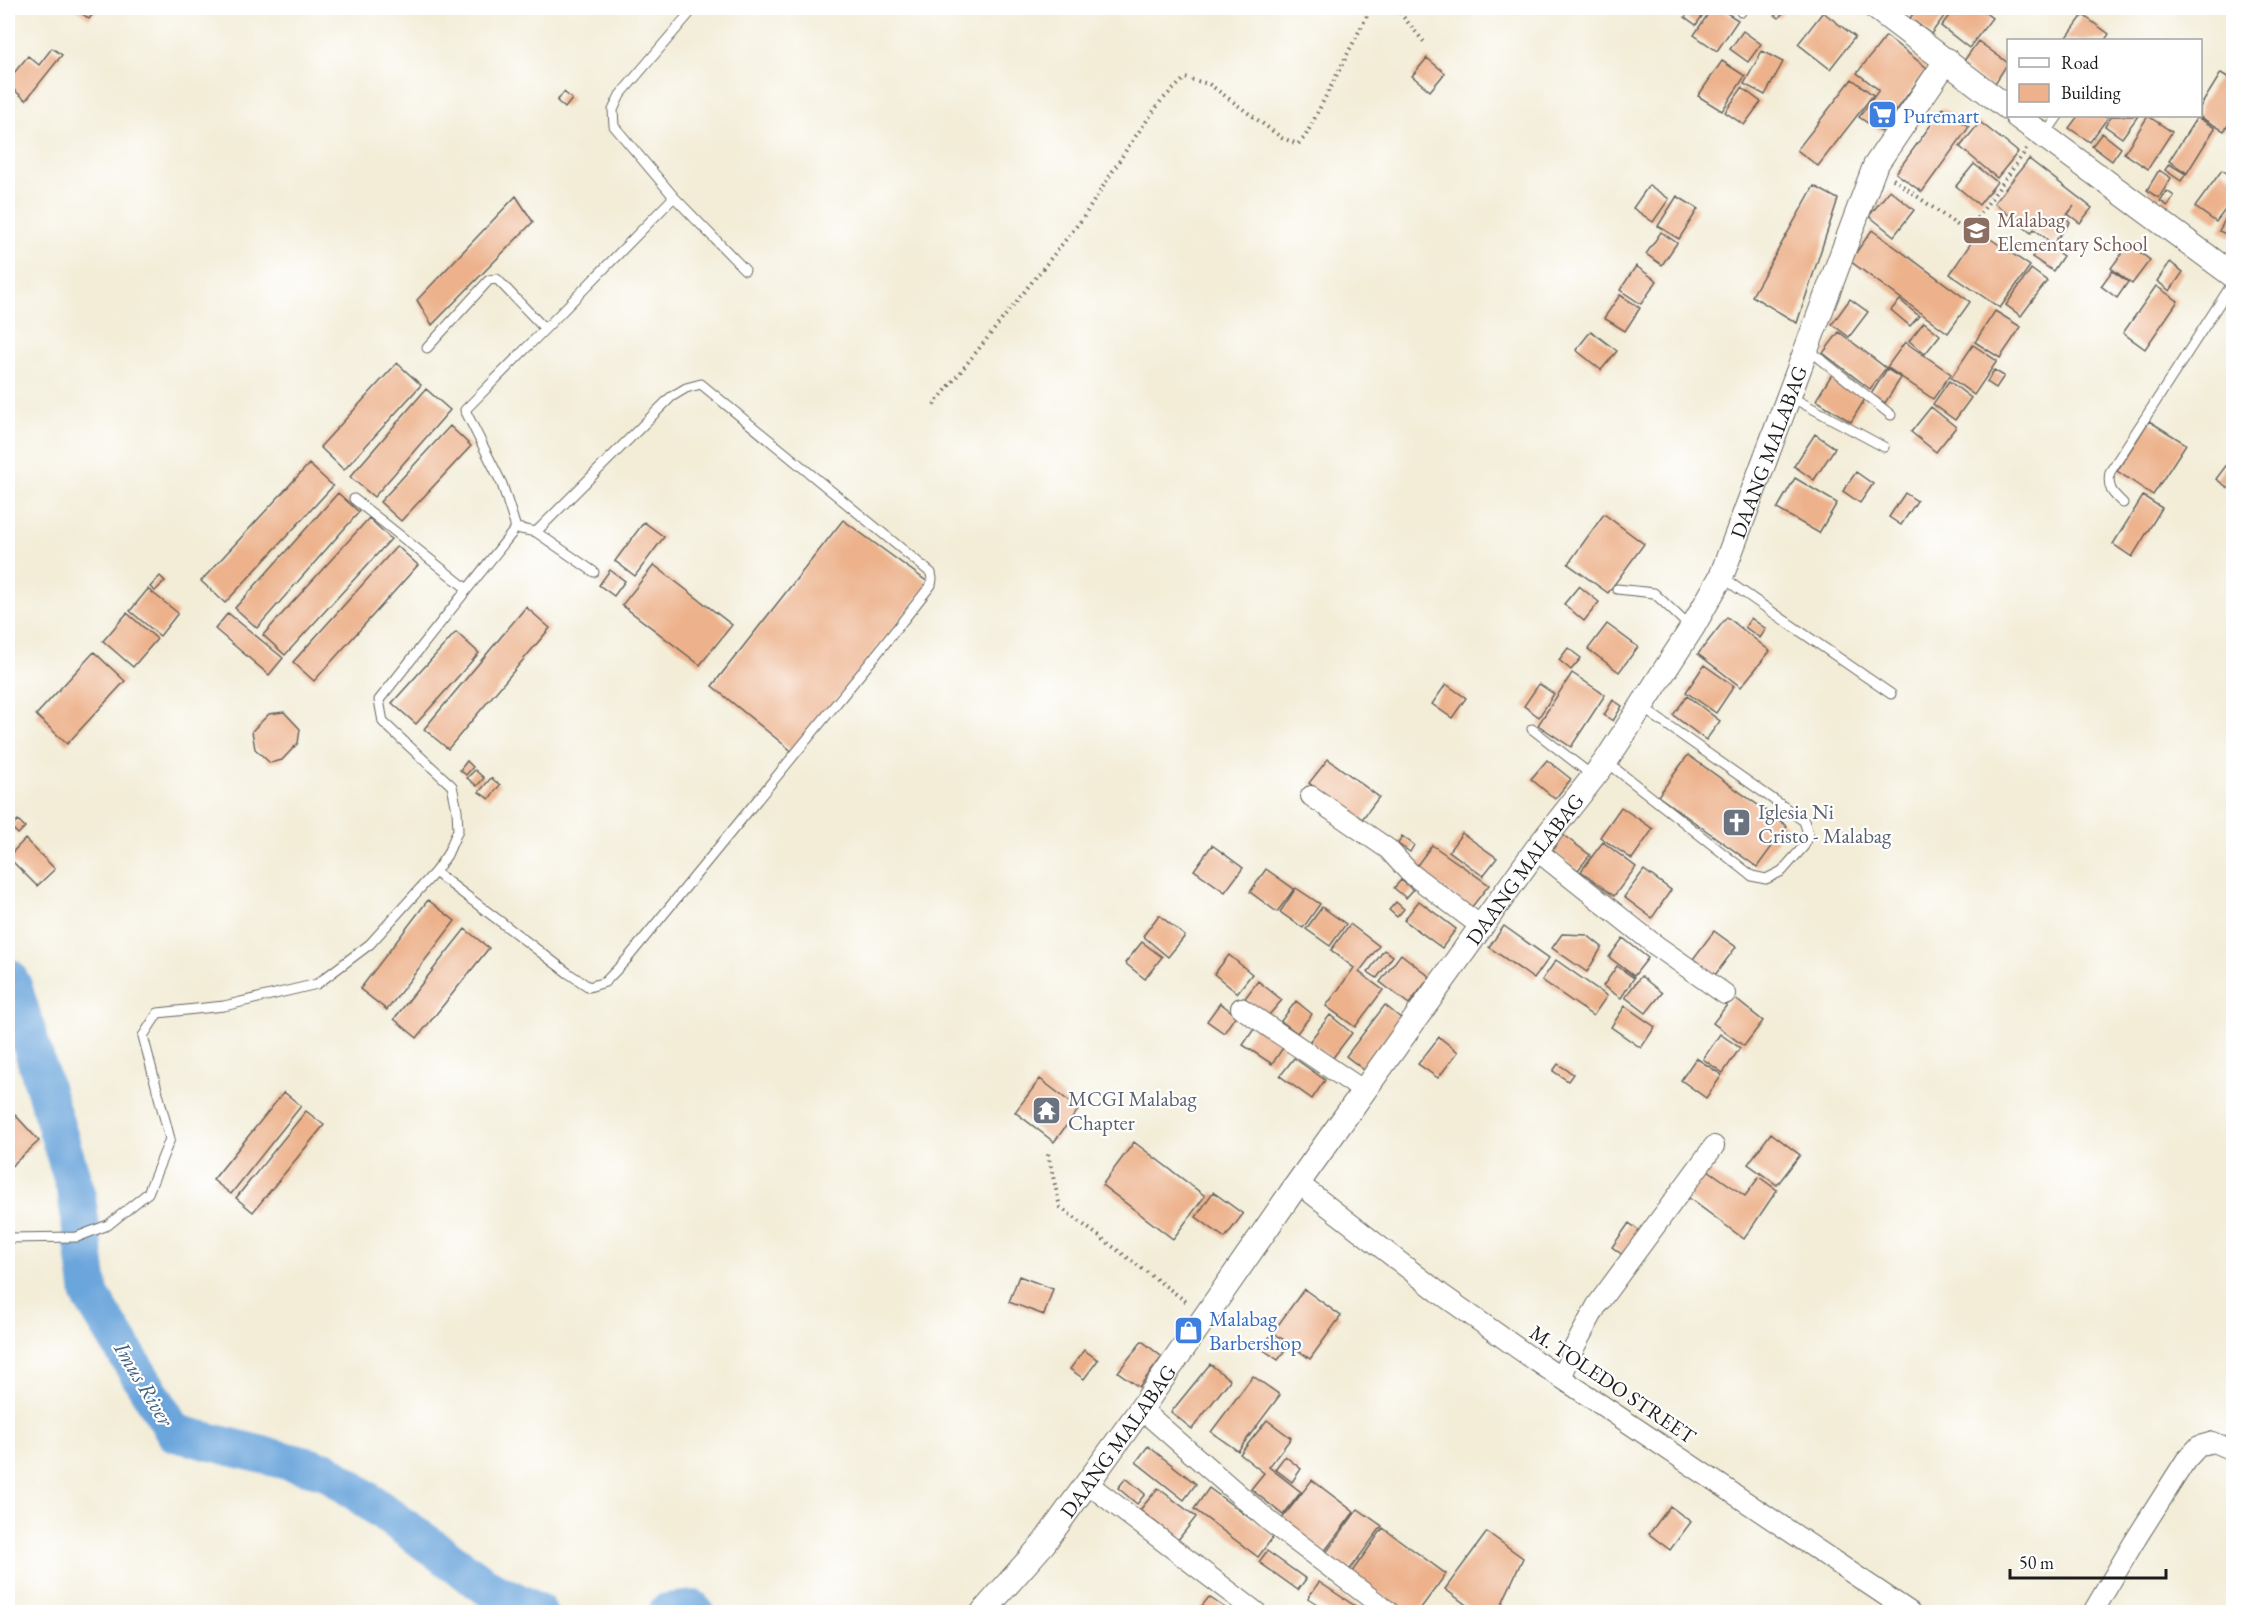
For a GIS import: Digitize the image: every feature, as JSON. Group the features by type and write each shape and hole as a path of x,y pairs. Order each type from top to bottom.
{"street":[{"path":"1876,8 2007,107"},
{"name":"DAANG MALABAG","path":"983,1612 1044,1543 1142,1409 1298,1183 1536,850 1600,769 1692,628 1721,577 1875,166 1947,60"},
{"path":"2019,117 2155,216 2234,278"},
{"path":"1311,796 1388,849 1409,872 1482,927"},
{"path":"1536,850 1654,944 1725,994"},
{"path":"1241,1008 1364,1091"},
{"path":"1561,1378 1597,1305 1714,1146"},
{"name":"M. TOLEDO STREET","path":"1298,1183 1441,1294 1561,1378 1910,1612"},
{"path":"1142,1409 1269,1521 1389,1612"},
{"path":"2093,1612 2186,1460 2199,1446 2213,1442 2234,1451"},
{"path":"1087,1483 1256,1612"}],"lane":[{"path":"694,8 620,95 613,110 614,126 674,196 745,270"},
{"path":"2042,135 2057,117"},
{"path":"516,528 501,484 465,410 674,196"},
{"path":"2123,503 2112,494 2109,488 2110,472 2234,278"},
{"path":"427,348 489,280 497,279 545,329"},
{"path":"1806,347 1891,415"},
{"path":"435,872 589,987 605,982 627,959 872,660 931,585 932,579 931,573 701,384 686,387 671,397 536,532"},
{"path":"1788,396 1884,447"},
{"path":"354,499 466,588"},
{"path":"516,528 536,532 594,572"},
{"path":"8,1238 77,1237 108,1225 147,1193 170,1139 143,1036 158,1013 224,1006 317,984 370,944 435,872 447,855 458,830 452,786 383,722 379,700 516,528"},
{"path":"1721,577 1891,694"},
{"path":"1617,588 1654,593 1692,628"},
{"path":"1532,729 1600,769 1752,876 1766,879 1782,872 1804,846 1808,833 1804,821 1641,707"}],"path":[{"path":"934,405 1083,218 1130,144 1161,101 1185,78 1209,84 1282,138 1298,144 1305,137 1371,8"},
{"path":"1396,8 1424,42"},
{"path":"1875,166 1966,232 2042,135"},
{"path":"1048,1154 1060,1207 1206,1316"}],"building":[{"path":"75,8 98,8 89,19"},
{"path":"1692,8 1707,9 1696,25 1685,17"},
{"path":"1712,8 1719,8 1738,20 1717,51 1694,35"},
{"path":"1765,8 1778,8 1784,11 1779,18"},
{"path":"1917,8 1950,8 1931,34 1910,18"},
{"path":"1955,8 1979,8 1992,18 1969,48 1941,26"},
{"path":"1823,12 1855,37 1830,69 1798,44"},
{"path":"2083,15 2109,34 2106,39 2066,39"},
{"path":"1743,31 1761,44 1748,62 1730,49"},
{"path":"1886,36 1927,68 1881,132 1859,117 1879,90 1857,73"},
{"path":"1978,41 2007,62 1992,88 1961,65"},
{"path":"52,48 62,55 26,100 8,85 8,80 28,56 39,65"},
{"path":"1762,51 1783,62 1765,95 1744,84"},
{"path":"1427,58 1445,73 1430,91 1412,76"},
{"path":"1722,61 1745,76 1722,111 1698,96"},
{"path":"2221,73 2234,81 2234,117 2224,131 2200,117 2202,117 2202,104"},
{"path":"1852,79 1873,95 1818,166 1797,150"},
{"path":"1742,88 1761,102 1744,125 1725,112"},
{"path":"564,92 572,99 565,108 557,101"},
{"path":"1943,108 1969,127 1922,192 1896,173"},
{"path":"2077,117 2108,117 2090,142 2069,128"},
{"path":"2111,117 2137,117 2122,138 2105,126"},
{"path":"2147,117 2172,132 2148,169 2124,153"},
{"path":"2197,117 2215,128 2187,173 2169,161"},
{"path":"1980,122 2018,152 1997,178 1960,147"},
{"path":"2102,133 2121,148 2112,161 2092,146"},
{"path":"2029,159 2092,208 2080,223 2068,214 2074,206 2065,217 2070,222 2053,244 2034,229 2031,233 1994,203"},
{"path":"1974,164 1997,182 1979,205 1956,186"},
{"path":"2169,164 2186,174 2181,181 2165,170"},
{"path":"2159,170 2171,178 2159,198 2147,190"},
{"path":"2222,170 2234,178 2234,198 2216,222 2195,207"},
{"path":"1649,185 1669,199 1653,222 1633,208"},
{"path":"1814,186 1838,199 1797,323 1752,296"},
{"path":"1890,190 1914,210 1894,236 1869,216"},
{"path":"2167,191 2174,196 2168,206 2160,201"},
{"path":"516,196 533,222 432,325 417,300"},
{"path":"1677,196 1698,209 1679,239 1658,226"},
{"path":"2234,203 2234,238 2219,231"},
{"path":"1872,230 1970,302 1948,333 1850,261"},
{"path":"1979,231 2030,266 2000,308 1950,274"},
{"path":"1661,232 1677,243 1662,265 1646,254"},
{"path":"2042,242 2063,256 2053,271 2032,257"},
{"path":"2129,244 2150,260 2132,284 2111,268"},
{"path":"2170,262 2183,272 2170,291 2157,281"},
{"path":"1636,266 1657,281 1641,304 1620,290"},
{"path":"2031,269 2047,281 2021,316 2006,305"},
{"path":"2112,271 2128,282 2117,298 2101,286"},
{"path":"2156,286 2178,301 2145,349 2123,333"},
{"path":"1620,295 1640,308 1625,331 1604,318"},
{"path":"1850,299 1868,312 1849,337 1832,324"},
{"path":"1900,300 1919,316 1910,326 1891,310"},
{"path":"1995,311 2021,327 2000,358 1975,342"},
{"path":"1924,322 1940,335 1925,354 1909,341"},
{"path":"1591,331 1617,351 1601,370 1576,350"},
{"path":"1839,332 1886,368 1870,389 1823,353"},
{"path":"1905,342 1951,374 1933,399 1887,367"},
{"path":"1973,345 1997,361 1974,395 1951,378"},
{"path":"397,363 421,385 344,470 320,447"},
{"path":"1887,369 1901,378 1885,403 1871,394"},
{"path":"1994,370 2004,376 1996,388 1987,382"},
{"path":"1832,374 1865,399 1851,422 1816,400"},
{"path":"1949,381 1971,398 1955,420 1933,404"},
{"path":"426,389 450,410 374,497 350,477"},
{"path":"1931,407 1956,427 1936,452 1911,432"},
{"path":"2149,421 2186,444 2153,495 2117,471"},
{"path":"450,426 471,446 401,521 380,502"},
{"path":"1815,434 1835,448 1814,480 1794,466"},
{"path":"2234,455 2234,492 2216,479"},
{"path":"309,464 333,486 225,603 201,581"},
{"path":"1856,472 1873,484 1860,503 1843,491"},
{"path":"1795,478 1837,503 1819,533 1777,509"},
{"path":"338,493 359,512 257,628 235,608"},
{"path":"1905,493 1917,501 1901,525 1889,517"},
{"path":"2143,496 2162,508 2132,557 2113,544"},
{"path":"1604,514 1644,544 1608,593 1568,564"},
{"path":"369,518 391,539 285,655 263,635"},
{"path":"843,520 929,583 794,753 712,686"},
{"path":"644,522 664,537 635,576 615,561"},
{"path":"397,546 418,565 314,681 293,662"},
{"path":"654,565 732,625 700,665 622,605"},
{"path":"610,570 625,581 614,596 599,585"},
{"path":"160,576 165,581 155,591 150,587"},
{"path":"1579,586 1599,602 1584,621 1564,604"},
{"path":"148,589 178,613 160,636 130,611"},
{"path":"526,607 550,628 448,749 424,729"},
{"path":"127,613 157,639 133,667 103,641"},
{"path":"228,613 283,658 269,675 215,629"},
{"path":"1727,617 1770,651 1741,687 1698,654"},
{"path":"1751,618 1766,629 1760,638 1745,627"},
{"path":"1607,624 1638,647 1619,672 1588,649"},
{"path":"456,632 479,653 416,724 392,703"},
{"path":"1568,648 1581,658 1571,670 1559,660"},
{"path":"94,652 125,681 67,744 36,715"},
{"path":"1704,665 1734,686 1716,713 1686,692"},
{"path":"1572,673 1605,695 1571,747 1538,725"},
{"path":"1446,684 1466,698 1452,718 1432,704"},
{"path":"1539,684 1554,694 1539,717 1524,706"},
{"path":"1687,696 1720,721 1706,740 1673,715"},
{"path":"1613,700 1622,706 1613,721 1604,715"},
{"path":"284,712 300,729 298,743 282,760 270,763 255,749 252,731 269,714"},
{"path":"1688,755 1787,826 1757,867 1658,796"},
{"path":"1328,759 1379,797 1360,822 1309,783"},
{"path":"1547,760 1571,779 1555,799 1531,779"},
{"path":"467,761 473,767 466,775 460,770"},
{"path":"475,770 484,778 477,786 467,778"},
{"path":"491,778 500,785 489,799 479,792"},
{"path":"1621,807 1653,829 1632,859 1600,837"},
{"path":"18,820 25,827 18,834 11,827"},
{"path":"1462,833 1497,858 1483,876 1449,851"},
{"path":"1563,835 1590,855 1578,870 1552,851"},
{"path":"1402,836 1414,845 1410,852 1398,844"},
{"path":"25,839 55,869 37,886 8,857"},
{"path":"1603,842 1636,867 1614,896 1581,871"},
{"path":"1212,845 1243,868 1225,892 1194,870"},
{"path":"1432,845 1489,885 1471,908 1415,868"},
{"path":"1266,869 1294,889 1277,912 1250,892"},
{"path":"1644,870 1671,890 1652,918 1624,897"},
{"path":"1401,880 1413,890 1406,898 1394,888"},
{"path":"1296,888 1320,904 1303,928 1280,912"},
{"path":"428,900 455,921 387,1010 360,989"},
{"path":"1419,901 1456,929 1442,948 1404,920"},
{"path":"1396,902 1404,909 1397,917 1389,910"},
{"path":"1322,907 1346,924 1330,946 1306,929"},
{"path":"1159,915 1185,936 1168,957 1143,936"},
{"path":"1350,924 1379,946 1359,972 1383,990 1355,1027 1326,1006 1354,968 1331,950"},
{"path":"1504,926 1549,958 1534,979 1489,947"},
{"path":"465,929 489,948 417,1038 394,1019"},
{"path":"1714,931 1736,947 1715,975 1693,959"},
{"path":"1562,934 1587,935 1602,947 1587,972 1552,948"},
{"path":"1623,938 1648,958 1634,976 1609,957"},
{"path":"1142,942 1162,957 1145,979 1125,963"},
{"path":"1384,950 1393,956 1377,978 1368,972"},
{"path":"1401,954 1430,977 1409,1004 1380,982"},
{"path":"1229,955 1252,974 1237,993 1214,974"},
{"path":"1556,960 1607,996 1593,1016 1542,980"},
{"path":"1617,966 1634,978 1621,998 1603,986"},
{"path":"1641,976 1662,993 1646,1013 1625,997"},
{"path":"1258,981 1282,1000 1268,1016 1245,998"},
{"path":"1733,997 1763,1021 1744,1046 1713,1023"},
{"path":"1296,1001 1312,1014 1297,1033 1281,1021"},
{"path":"1220,1003 1236,1015 1224,1033 1207,1021"},
{"path":"1385,1005 1403,1020 1364,1070 1346,1056"},
{"path":"1625,1006 1655,1027 1641,1048 1611,1027"},
{"path":"1330,1015 1352,1033 1332,1059 1309,1042"},
{"path":"1256,1026 1285,1045 1272,1064 1243,1045"},
{"path":"1720,1034 1740,1048 1723,1073 1703,1059"},
{"path":"1439,1037 1458,1052 1438,1078 1418,1064"},
{"path":"1294,1058 1325,1080 1312,1099 1280,1076"},
{"path":"1696,1058 1722,1075 1706,1098 1681,1080"},
{"path":"1558,1064 1573,1074 1568,1081 1553,1071"},
{"name":"MCGI Malabag Chapter","path":"1040,1079 1079,1109 1054,1142 1015,1112"},
{"path":"284,1092 301,1106 231,1194 213,1180"},
{"path":"8,1107 39,1141 8,1169"},
{"path":"306,1111 324,1125 253,1212 236,1198"},
{"path":"1771,1133 1800,1155 1777,1185 1748,1164"},
{"path":"1134,1142 1205,1196 1173,1239 1102,1185"},
{"path":"1705,1168 1745,1196 1759,1177 1777,1190 1744,1239 1685,1195"},
{"path":"1213,1192 1243,1214 1225,1238 1196,1217"},
{"path":"1629,1223 1641,1232 1624,1256 1612,1247"},
{"path":"1019,1276 1053,1289 1044,1315 1009,1302"},
{"path":"1304,1289 1341,1316 1310,1359 1273,1332"},
{"path":"1271,1335 1288,1347 1278,1360 1261,1348"},
{"path":"1142,1341 1162,1357 1139,1387 1118,1372"},
{"path":"1084,1350 1098,1360 1084,1379 1070,1369"},
{"path":"1210,1364 1230,1380 1192,1429 1171,1412"},
{"path":"1253,1376 1280,1395 1238,1451 1211,1432"},
{"path":"1267,1420 1291,1438 1269,1467 1301,1492 1283,1515 1251,1489 1264,1473 1240,1454"},
{"path":"1148,1446 1196,1484 1184,1500 1136,1462"},
{"path":"1285,1456 1301,1469 1292,1482 1275,1469"},
{"path":"1126,1478 1145,1494 1137,1504 1118,1488"},
{"path":"1312,1480 1354,1512 1324,1552 1281,1520"},
{"path":"1158,1488 1196,1517 1178,1540 1140,1510"},
{"path":"1209,1488 1274,1536 1258,1557 1194,1509"},
{"path":"1670,1506 1691,1522 1670,1550 1649,1534"},
{"path":"1358,1509 1382,1526 1348,1572 1325,1554"},
{"path":"1383,1528 1446,1574 1418,1612 1405,1612 1351,1573"},
{"path":"1487,1532 1523,1558 1498,1612 1476,1612 1445,1589"},
{"path":"1267,1551 1306,1579 1298,1590 1259,1562"},
{"path":"1319,1582 1364,1612 1330,1612 1308,1598"},
{"path":"1209,1597 1231,1612 1197,1612"}],"waterway":[{"name":"Imus River","path":"8,977 13,986 76,1191 90,1295 175,1433 327,1471 490,1589 538,1612"},
{"name":"Imus River","path":"667,1612 693,1609 695,1612"}],"place":[{"name":"Puremart","path":"1882,115"},
{"name":"Malabag Elementary School","path":"1976,231"},
{"name":"Iglesia Ni Cristo - Malabag","path":"1737,823"},
{"name":"MCGI Malabag Chapter","path":"1047,1110"},
{"name":"Malabag Barbershop","path":"1188,1330"}]}
